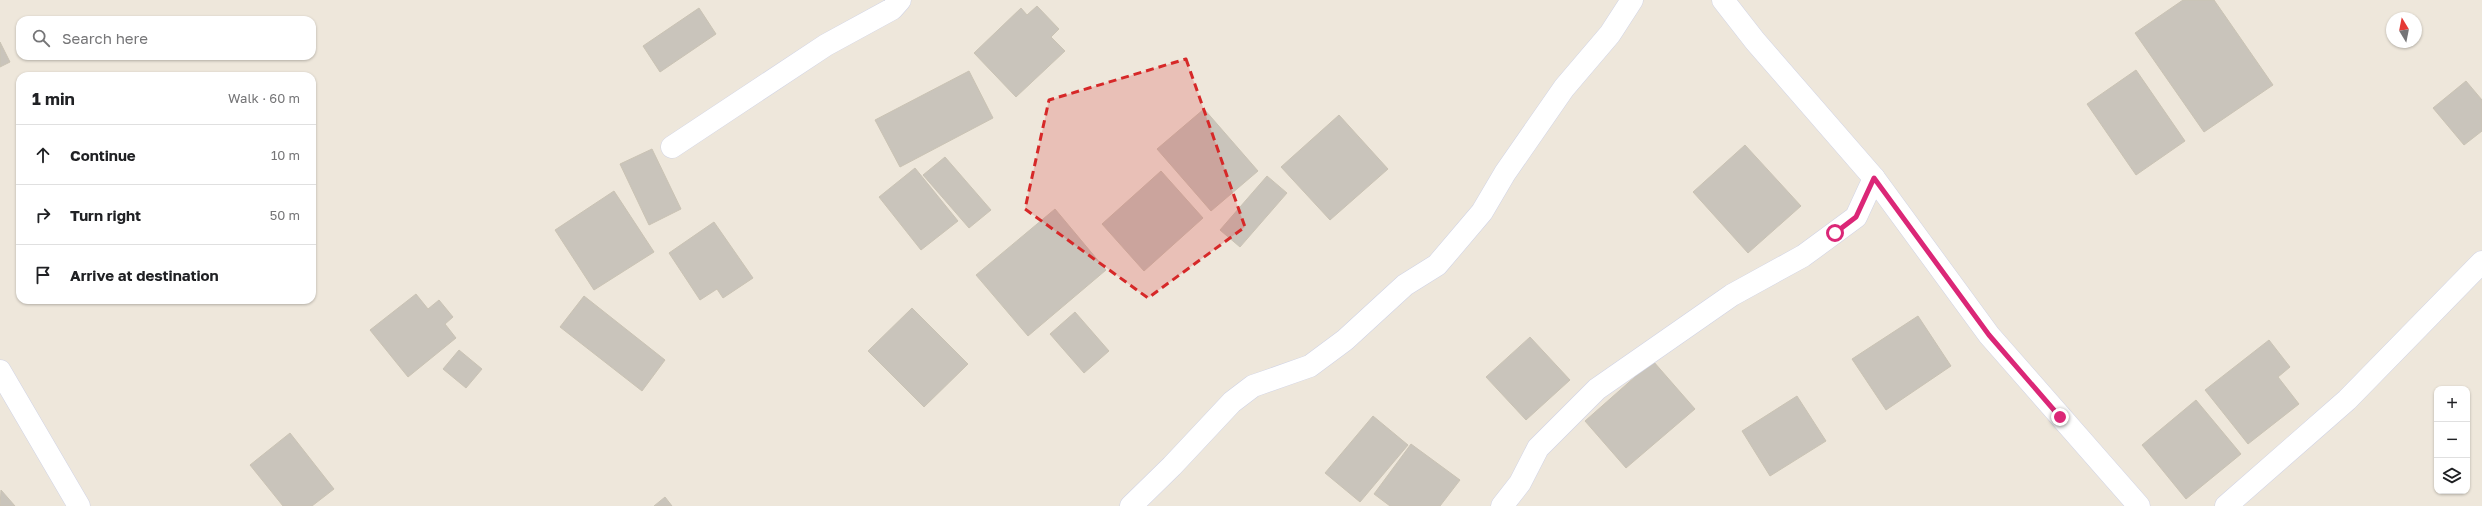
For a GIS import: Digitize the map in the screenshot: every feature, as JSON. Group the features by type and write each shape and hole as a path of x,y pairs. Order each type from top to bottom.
{"street":[{"path":"672,147 826,45 892,9 900,0"},
{"path":"1131,506 1172,466 1232,402 1252,386 1310,366 1345,340 1405,285 1437,265 1482,212 1505,173 1564,88 1610,34 1632,0"},
{"path":"1723,0 1874,178 1989,335 2139,506"},
{"path":"1502,506 1520,483 1538,448 1597,389 1732,295 1803,256 1856,217 1874,178"},
{"path":"2226,506 2347,400 2482,262"},
{"path":"1,376 79,506"}],"highlighted area":[{"path":"1186,59 1245,227 1148,298 1025,209 1049,100"}],"building":[{"path":"2183,0 2214,0 2273,85 2204,132 2135,33"},
{"path":"1037,6 1059,29 1051,37 1065,51 1016,97 974,53 1021,8 1027,15"},
{"path":"699,8 716,34 660,72 643,46"},
{"path":"0,42 10,62 0,67"},
{"path":"2136,70 2185,141 2136,175 2087,104"},
{"path":"969,71 993,118 900,167 875,120"},
{"path":"2466,81 2482,100 2482,131 2464,145 2433,108"},
{"path":"1204,109 1258,171 1211,211 1157,149"},
{"path":"1339,115 1388,169 1330,220 1281,167"},
{"path":"1745,145 1801,206 1748,253 1693,192"},
{"path":"652,149 681,209 649,225 620,164"},
{"path":"945,157 991,210 969,228 923,175"},
{"path":"915,168 958,221 921,250 879,197"},
{"path":"1161,171 1203,218 1144,271 1102,224"},
{"path":"1267,176 1287,193 1240,247 1220,230"},
{"path":"614,191 654,252 594,290 555,230"},
{"path":"1055,209 1106,270 1028,336 976,275"},
{"path":"714,222 753,278 723,298 717,289 700,300 669,253"},
{"path":"416,294 428,309 439,300 453,317 445,324 456,338 408,377 370,330"},
{"path":"584,296 665,360 642,391 560,327"},
{"path":"912,308 968,364 924,407 868,351"},
{"path":"1075,312 1109,351 1084,373 1050,334"},
{"path":"1918,316 1951,366 1886,410 1852,359"},
{"path":"1530,337 1570,380 1526,420 1486,377"},
{"path":"2269,340 2290,367 2278,377 2299,404 2248,444 2205,390"},
{"path":"459,350 482,369 466,388 443,369"},
{"path":"1653,361 1695,409 1626,468 1585,421"},
{"path":"1797,396 1826,441 1770,476 1742,431"},
{"path":"2196,400 2241,454 2186,499 2142,445"},
{"path":"1373,416 1408,445 1360,502 1325,473"},
{"path":"290,433 334,489 312,506 283,506 250,465"},
{"path":"1411,444 1460,480 1440,506 1390,506 1374,494"},
{"path":"1,490 15,506 0,506"},
{"path":"665,497 672,506 654,506"}],"route":[{"path":"1835,233 1856,217 1874,178 1989,335 2060,417"}]}
